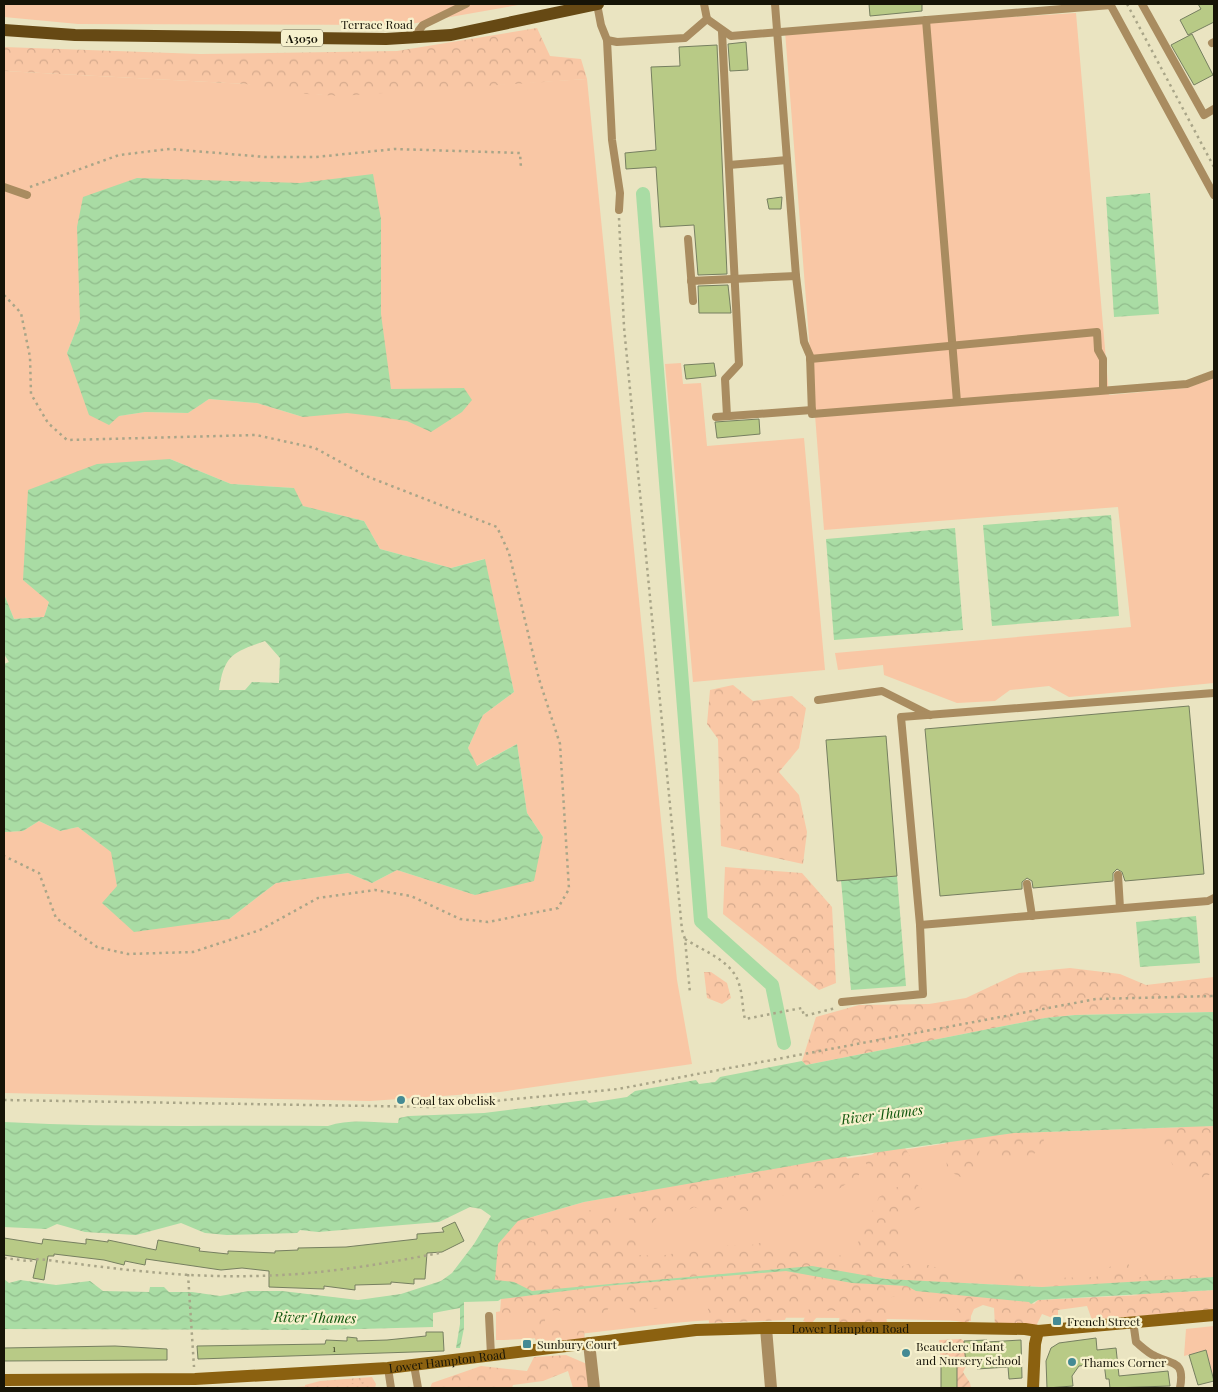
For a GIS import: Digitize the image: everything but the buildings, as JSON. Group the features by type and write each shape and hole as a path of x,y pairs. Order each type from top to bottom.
{"main road":[{"name":"Terrace Road","path":"4,30 75,35 413,38 450,35 598,4"}],"street":[{"name":"Lower Hampton Road","path":"7,1383 195,1379 388,1368 696,1330 766,1328 1025,1329 1038,1332 1133,1321 1214,1315"},
{"path":"766,1328 771,1388"},
{"path":"1032,1388 1034,1344 1038,1332"},
{"path":"588,1343 594,1388"}],"lane":[{"path":"413,38 423,26 466,4"},
{"path":"598,4 601,25 607,40 612,140 620,193 619,210"},
{"path":"704,4 707,19 722,32 730,36 1110,4 1214,195"},
{"path":"775,4 796,276 804,342 810,359 812,414 1187,384 1214,374"},
{"path":"1142,4 1204,115 1214,110"},
{"path":"607,40 617,42 685,38 707,19"},
{"path":"926,20 957,402"},
{"path":"722,32 739,364 725,379 727,416"},
{"path":"729,165 788,160"},
{"path":"4,188 27,195"},
{"path":"688,239 693,301"},
{"path":"691,282 796,276"},
{"path":"810,359 1097,332 1098,350 1103,359 1104,390"},
{"path":"716,417 812,410"},
{"path":"818,700 882,691 930,715"},
{"path":"842,1002 923,994 920,925 901,717 1214,693"},
{"path":"1118,875 1120,908"},
{"path":"1027,884 1032,916"},
{"path":"920,925 1208,901 1214,898"},
{"path":"489,1316 491,1355"},
{"path":"1133,1321 1136,1342 1146,1352 1157,1358 1172,1361 1179,1368 1182,1377 1180,1388"},
{"path":"414,1365 418,1388"},
{"path":"388,1368 390,1388"}],"path":[{"path":"1127,4 1214,167"},
{"path":"27,195 30,186 119,155 170,149 265,157 316,157 395,149 465,150 520,153 521,168"},
{"path":"619,210 619,246 625,336 682,930 685,939 690,993"},
{"path":"4,295 21,313 30,356 31,394 48,423 67,440 256,436 315,448 366,476 497,527 509,553 540,679 560,744 569,889 558,908 488,922 460,919 411,896 375,890 318,898 260,930 194,952 128,954 97,947 56,918 39,873 4,856"},
{"path":"685,939 722,962 733,972 739,983 745,1019 802,1008 804,1016 838,1008 842,1002"},
{"path":"4,1100 434,1107 618,1089 1096,1000 1214,996"},
{"path":"4,1258 188,1274 253,1276 316,1273 378,1265 439,1253"},
{"path":"188,1274 195,1379"}],"green space":[{"path":"4,4 524,4 405,25 78,24 4,17"},
{"path":"1076,13 1109,395 1187,388 1214,378 1214,683 1069,697 1049,686 1010,690 995,701 957,703 884,675 883,665 838,670 835,653 1131,627 1118,507 824,530 785,31"},
{"path":"537,28 550,56 581,59 587,79 340,96 290,93 246,84 4,71 4,47 200,54 397,51"},
{"path":"4,71 247,84 323,95 587,79 677,980 692,1064 500,1092 370,1101 4,1093 4,832 23,831 39,821 60,831 78,827 112,852 117,886 229,919 276,883 348,873 372,883 397,870 475,895 543,837 527,813 517,744 476,766 468,748 483,715 514,692 484,559 451,568 380,549 364,521 302,506 293,488 231,484 170,459 49,602 44,617 14,619 4,594","holes":["80,320 303,417 257,403 209,399 188,413 145,412 119,416 67,353"]},
{"path":"681,363 683,384 701,383 707,446 804,438 825,670 693,682 665,364"},
{"path":"733,685 753,701 792,696 806,708 799,748 779,772 799,795 807,832 803,864 721,846 718,739 707,724 710,690"},
{"path":"725,867 802,873 832,907 836,983 819,990 723,914"},
{"path":"1070,968 1120,974 1146,985 1214,977 1214,1012 1075,1015 1045,1018 806,1065 802,1061 816,1017 859,1005 929,1004 966,998 1019,973"},
{"path":"704,972 711,972 727,983 731,998 722,1004 707,998"},
{"path":"1187,1115 1214,1132 1214,1173 1198,1179 1174,1167 1161,1145 1164,1127 1178,1129 1179,1120"},
{"path":"1214,1126 1214,1277 1042,1287 886,1279 812,1266 701,1275 498,1244 518,1221 584,1202 699,1181 1014,1133"},
{"path":"1022,1131 1043,1135 1045,1149 1009,1164 991,1148 980,1149 975,1171 966,1180 947,1170 945,1137"},
{"path":"838,1143 848,1160 859,1162 859,1175 833,1193 821,1189 808,1188 789,1196 778,1193 771,1188 755,1212 724,1207 714,1215 694,1207 675,1218 663,1210 650,1226 633,1225 625,1213 637,1190 654,1193 667,1192 679,1187 691,1175 749,1176 758,1165"},
{"path":"904,1146 911,1158 910,1178 922,1189 922,1206 900,1218 898,1263 889,1273 875,1275 875,1284 894,1281 892,1276 898,1268 915,1261 951,1272 967,1285 996,1286 1000,1278 1013,1274 1026,1274 1031,1282 1046,1283 1052,1278 1096,1277 1115,1263 1125,1259 1137,1277 1144,1277 1147,1269 1157,1272 1158,1276 1214,1275 1214,1286 1182,1292 1214,1290 1214,1307 1212,1310 1092,1320 1087,1306 1058,1310 1058,1320 1042,1314 1035,1328 995,1326 994,1308 983,1305 974,1309 968,1323 950,1320 958,1307 941,1304 920,1311 900,1296 885,1298 887,1325 838,1325 841,1311 822,1311 811,1324 803,1321 812,1303 792,1303 785,1320 709,1323 707,1296 684,1295 678,1304 633,1313 625,1302 613,1302 603,1316 593,1310 580,1319 565,1311 545,1310 545,1327 584,1331 585,1341 538,1346 528,1321 500,1312 501,1299 484,1288 491,1257 513,1206 534,1212 534,1227 522,1235 533,1242 541,1237 541,1220 545,1218 560,1214 573,1217 586,1209 598,1213 603,1204 614,1204 623,1221 618,1227 602,1229 607,1236 639,1236 638,1255 660,1256 719,1245 747,1246 772,1240 782,1252 800,1246 855,1259 855,1249 879,1197 894,1188 909,1184 907,1179 884,1186 872,1179 865,1161 880,1148","holes":["1031,1284 1141,1295 1038,1300 1034,1304 1030,1302 1027,1296"]},
{"path":"864,1287 970,1303 971,1321 834,1318 731,1319 672,1323 572,1335 496,1340 496,1312 603,1295"},
{"path":"1214,1326 1214,1378 1206,1350 1184,1356 1186,1329"},
{"path":"961,1339 964,1341 966,1366 963,1372 971,1388 957,1388 956,1365 941,1365 939,1340"},
{"path":"566,1355 587,1364 590,1388 573,1388 568,1371 543,1381 513,1385 512,1388 430,1388 432,1383 481,1366 527,1371 534,1357"},
{"path":"372,1377 376,1384 375,1388 305,1388 305,1385 320,1381"},
{"path":"370,1382 376,1388 281,1388"}],"water":[{"path":"373,174 381,219 381,314 391,389 464,388 472,400 462,412 431,432 407,421 347,413 303,417 257,403 209,399 188,413 145,412 119,416 109,425 89,415 67,353 80,320 77,227 83,197 137,178 300,183"},
{"path":"1150,193 1159,314 1114,317 1106,197"},
{"path":"170,459 231,484 294,488 303,506 364,521 380,549 451,568 485,559 514,692 483,715 468,748 477,766 517,744 527,813 543,837 534,881 475,895 397,870 372,883 348,873 276,883 229,919 134,932 102,903 117,886 111,852 78,827 60,831 39,821 23,831 4,832 4,664 9,662 4,654 4,594 14,619 44,617 49,602 23,580 28,490 97,464","holes":["265,641 280,658 279,683 252,682 245,690 219,690 221,678 228,662 232,656 245,648"]},
{"path":"1111,515 1119,616 992,626 983,525"},
{"path":"955,528 963,630 834,640 826,539"},
{"path":"897,876 906,986 851,990 841,880"},
{"path":"1196,916 1200,963 1140,967 1136,922"},
{"name":"River Thames","path":"1214,1012 1214,1126 1014,1133 830,1159 584,1202 518,1221 498,1244 495,1280 514,1282 532,1291 812,1266 886,1279 1042,1287 1214,1277 1214,1290 1038,1300 1031,1304 1029,1302 916,1291 907,1286 852,1283 786,1271 605,1286 501,1299 498,1301 464,1302 464,1328 460,1348 456,1348 460,1324 460,1308 433,1313 433,1327 324,1330 4,1329 4,1279 9,1283 20,1280 56,1285 90,1281 103,1291 149,1292 150,1287 164,1287 169,1292 192,1292 220,1296 249,1291 282,1291 358,1300 401,1294 441,1281 452,1273 474,1244 491,1216 481,1209 470,1207 439,1222 318,1232 300,1230 297,1233 227,1235 205,1233 181,1223 136,1235 85,1232 57,1224 46,1229 4,1227 4,1122 166,1126 328,1126 345,1122 398,1123 399,1118 409,1116 484,1113 586,1100 589,1103 627,1097 635,1091 696,1080 699,1084 715,1082 720,1077 802,1061 806,1065 1045,1018 1075,1015"}],"waterway":[{"path":"643,194 701,921 772,985 784,1043"}],"place":[{"name":"Coal tax obelisk","path":"401,1100"},
{"name":"French Street","path":"1057,1321"},
{"name":"Sunbury Court","path":"527,1344"},
{"name":"Beauclerc Infant and Nursery School","path":"906,1353"},
{"name":"Thames Corner","path":"1072,1362"}]}
